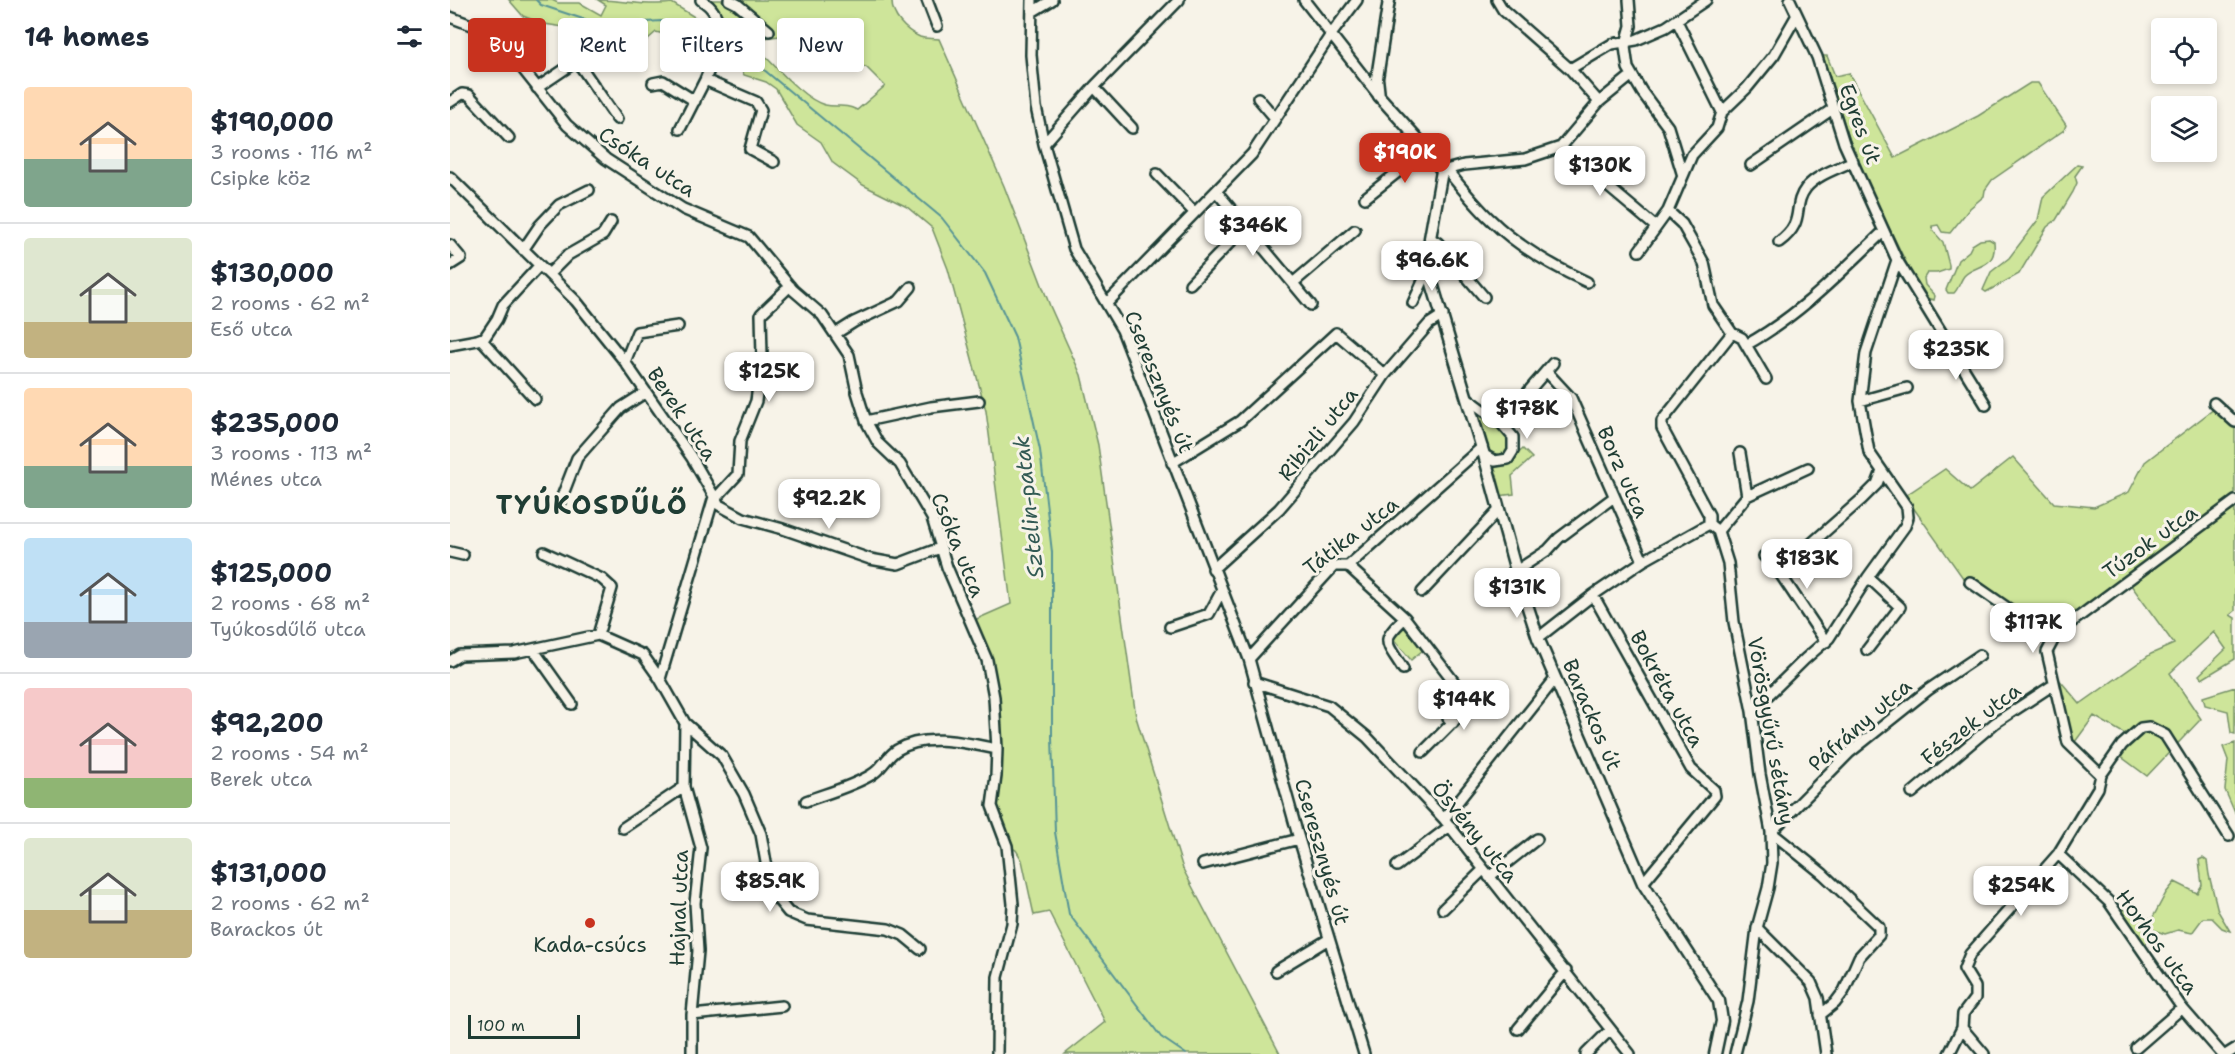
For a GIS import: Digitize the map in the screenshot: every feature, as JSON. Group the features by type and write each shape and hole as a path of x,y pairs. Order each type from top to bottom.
{"street":[{"path":"680,129 705,80 718,47 719,32 716,15 702,0"},
{"path":"729,0 769,31"},
{"path":"927,0 937,26"},
{"name":"Cseresznyés út","path":"1032,0 1031,55 1036,107 1044,144 1074,249 1122,330 1221,592 1249,659 1299,839 1364,1054"},
{"path":"1032,12 1052,0"},
{"path":"1044,144 1094,87 1179,0"},
{"path":"1304,0 1379,96 1485,214 1524,247 1557,268 1587,282"},
{"path":"1107,303 1252,154 1330,36 1357,0"},
{"path":"1379,96 1377,78 1389,0"},
{"path":"1497,0 1503,10 1570,69 1599,102"},
{"path":"1629,0 1631,26 1626,41 1626,61 1631,76 1668,127 1684,177"},
{"path":"1570,69 1612,44 1636,40 1677,21 1706,0"},
{"name":"Egres út","path":"1790,0 1817,57 1844,143 1898,260 1986,405"},
{"path":"1639,251 1668,211 1692,155 1717,128 1722,112 1747,88 1774,56 1797,15"},
{"name":"Csóka utca","path":"450,17 495,34 567,125 606,159 683,209 748,237 790,286 822,315 849,355 857,393 867,421 878,443 900,464 932,518 940,548 987,660 994,697 997,748 992,806 1007,846 1013,904 1012,924 998,977 997,1054"},
{"path":"1677,21 1722,112"},
{"name":"Csóka utca","path":"537,88 577,61 617,119"},
{"path":"1444,171 1473,164 1525,159 1561,147 1599,102 1631,76"},
{"path":"705,80 756,102 761,110 750,149 774,162"},
{"path":"653,83 663,81 694,101"},
{"path":"1094,87 1132,128"},
{"path":"450,102 462,94 469,95 509,138"},
{"path":"1258,98 1275,118"},
{"path":"1751,165 1834,108"},
{"path":"1561,147 1656,227"},
{"path":"1365,198 1427,149"},
{"path":"1779,242 1795,227 1802,196 1807,186 1853,161"},
{"name":"Barackos út","path":"1413,303 1428,270 1430,238 1444,171"},
{"path":"1157,174 1194,212"},
{"name":"Berek utca","path":"450,179 576,301 626,362 692,458 719,505 743,518 783,529 870,559 898,564 940,548"},
{"path":"523,250 540,225 559,205 589,190"},
{"path":"1216,191 1311,305"},
{"path":"1668,211 1682,224 1692,240 1707,273 1713,306 1732,333 1742,338 1766,379"},
{"path":"549,274 568,255 603,235 611,222"},
{"path":"1190,284 1245,227"},
{"path":"1293,283 1355,230"},
{"path":"1746,345 1786,321 1816,296 1884,231"},
{"path":"1430,238 1438,243 1484,297"},
{"path":"450,245 461,258 450,265"},
{"path":"1752,711 1805,658 1826,642 1905,526 1908,516 1907,507 1869,452 1860,401 1866,353 1898,260"},
{"path":"450,345 481,339 491,328 503,305 539,266"},
{"name":"Barackos út","path":"1428,270 1483,451 1516,571 1538,638 1643,883 1719,1001 1722,1022 1715,1054"},
{"path":"660,679 714,498 738,474 740,441 756,401 762,357 761,314 790,286"},
{"path":"835,334 854,322 899,301 911,287"},
{"name":"Ribizli utca","path":"1213,569 1280,509 1354,422 1384,375 1429,324 1443,315"},
{"path":"626,362 637,332 678,326"},
{"path":"1172,463 1240,421 1336,333 1384,375"},
{"path":"1709,524 1709,516 1662,428 1662,421 1732,333"},
{"path":"481,339 535,399"},
{"path":"1501,423 1553,363"},
{"name":"Borz utca","path":"1546,371 1571,398 1643,561"},
{"path":"1860,401 1907,388"},
{"path":"558,507 578,458 621,408 646,392"},
{"path":"1467,398 1501,423 1513,437 1512,455 1500,462 1495,462 1483,451"},
{"path":"867,421 931,407 979,400"},
{"path":"2214,403 2235,422"},
{"name":"Tátika utca","path":"1249,659 1334,566 1348,566 1483,451"},
{"path":"1740,453 1747,496"},
{"path":"1709,524 1718,531 1747,496 1808,468"},
{"path":"1779,572 1869,492 1877,484 1882,471"},
{"path":"1516,571 1548,550 1559,538 1614,497"},
{"name":"Túzok utca","path":"2057,633 2235,501"},
{"path":"1422,592 1499,510"},
{"path":"1538,638 1593,595 1643,561 1709,524"},
{"name":"Vörösgyűrű sétány","path":"1718,531 1728,562 1734,622 1752,711 1760,774 1771,832 1772,863 1768,888 1757,928 1748,1001 1735,1054"},
{"path":"450,552 463,555"},
{"path":"544,552 602,579 612,588 598,634"},
{"path":"1764,556 1779,572 1826,642"},
{"path":"1348,566 1405,618 1471,706 1423,752"},
{"path":"1867,650 1900,607 1868,578"},
{"path":"1970,582 2032,625 2057,633 2046,656 2054,676 2053,685 2068,743 2101,775"},
{"path":"1170,627 1209,614 1221,592"},
{"name":"Bokréta utca","path":"1593,595 1686,762 1714,790 1715,796 1643,883"},
{"path":"1403,669 1387,638 1389,633 1405,618"},
{"path":"450,661 460,655 501,654 598,634 643,655 660,679 685,723 722,756 744,794 761,834 771,891 783,907 797,917 807,920 888,929 903,935 920,949"},
{"path":"533,648 572,704"},
{"name":"Páfrány utca","path":"1771,832 1849,753 1928,690 1980,655"},
{"path":"1397,866 1447,823 1555,680"},
{"name":"Ösvény utca","path":"1254,682 1329,706 1367,737 1447,823 1630,1054"},
{"name":"Fészek utca","path":"1912,793 1995,723 2053,685"},
{"name":"Hajnal utca","path":"685,723 684,787 701,848 695,903 698,951 692,1015 692,1054"},
{"path":"1949,1054 1962,1028 1963,1014 1975,998 1975,987 1965,969 1970,954 2058,854 2098,788 2101,775 2122,745 2141,728 2149,727 2165,735 2229,836"},
{"path":"806,801 871,775 888,758 909,744 931,741 958,742 997,748"},
{"path":"623,828 684,787"},
{"path":"1771,832 1823,874 1879,927 1880,935 1859,957 1844,991 1835,1003 1820,1015"},
{"path":"1203,864 1299,839"},
{"path":"1443,909 1486,874 1537,839"},
{"name":"Horhos utca","path":"2058,854 2109,902 2182,1008 2222,1054"},
{"path":"1757,928 1811,982 1818,998 1826,1054"},
{"path":"1276,970 1329,939"},
{"path":"1518,1029 1566,971"},
{"path":"692,1015 782,1006"},
{"path":"2136,1047 2182,1008"},
{"path":"1962,1028 1984,1054"},
{"path":"1586,1054 1610,1030"},
{"path":"2227,1054 2235,1049"}],"green space":[{"path":"509,0 552,0 558,3 580,3 601,15 606,5 598,0 672,3 696,18 660,18 660,33 656,32 648,39 648,18 558,18 558,26 546,24 546,18 523,16"},
{"path":"710,0 892,0 894,12 900,22 910,31 922,38 939,39 1004,186 1050,306 1081,375 1098,445 1136,717 1183,869 1280,1054 1065,1054 1105,1022 1049,912 1034,915 1022,860 1016,850 1007,846 994,816 996,776 987,660 970,622 1011,604 986,411 948,269 932,228 907,207 863,185 833,163 821,142 797,125 776,89 766,82 744,75 743,72 765,72 765,56 777,68 777,72 781,72 817,102 857,110 885,86 864,67 864,18 777,18 777,36 765,38 765,18 721,18"},
{"path":"1823,56 1827,56 1835,76 1849,73 1895,158 1978,116 2030,83 2038,83 2066,125 2064,130 1992,180 1984,196 1970,208 1950,233 1942,232 1938,225 1932,226 1933,231 1943,242 1949,265 1949,269 1927,273 1924,278 1925,285 1935,296 1934,300 1926,298 1916,283 1856,160"},
{"path":"2077,165 2082,166 2075,176 2077,183 2073,192 2056,220 2047,227 2019,274 1986,292 1983,290 1991,272 2009,258 2038,220 2043,197"},
{"path":"1989,239 1994,242 1994,251 1989,261 1964,276 1954,293 1948,293 1946,290 1958,260 1969,251 1972,245 1980,240"},
{"path":"1476,407 1508,433 1512,444 1505,457 1495,456 1488,450"},
{"path":"2214,409 2235,424 2235,611 2230,615 2235,618 2235,659 2202,679 2199,675 2226,649 2214,632 2170,673 2201,719 2147,776 2120,756 2132,738 2094,716 2072,746 2057,677 2080,704 2151,654 2174,644 2131,585 2059,637 2032,624 1963,578 1905,496 1945,469 1970,491 2013,457 2054,503 2094,507 2129,492 2145,462"},
{"path":"1523,449 1532,458 1512,476 1514,494 1498,496 1491,468 1505,465"},
{"path":"1403,626 1423,650 1411,660 1391,636"},
{"path":"2235,687 2235,734 2231,733 2228,711 2205,705 2203,697"},
{"path":"2235,743 2235,813 2225,790 2228,760 2223,747"},
{"path":"2203,858 2207,861 2218,911 2230,931 2222,928 2212,918 2203,918 2192,933 2178,930 2165,934 2151,929 2148,933 2149,941 2145,944 2126,920 2122,907 2152,919 2166,893 2175,882 2197,893 2202,885 2199,860"}],"waterway":[{"name":"Sztelin-patak","path":"536,0 541,5 601,25 660,21"},
{"name":"Sztelin-patak","path":"765,71 942,218 985,273 1015,337 1040,450 1052,552 1052,737 1055,832 1069,914 1161,1037 1186,1054"}],"place":[{"name":"Kada-csúcs","path":"590,923"}],"district":[{"name":"TYÚKOSDŰLŐ","path":"592,505"}]}
